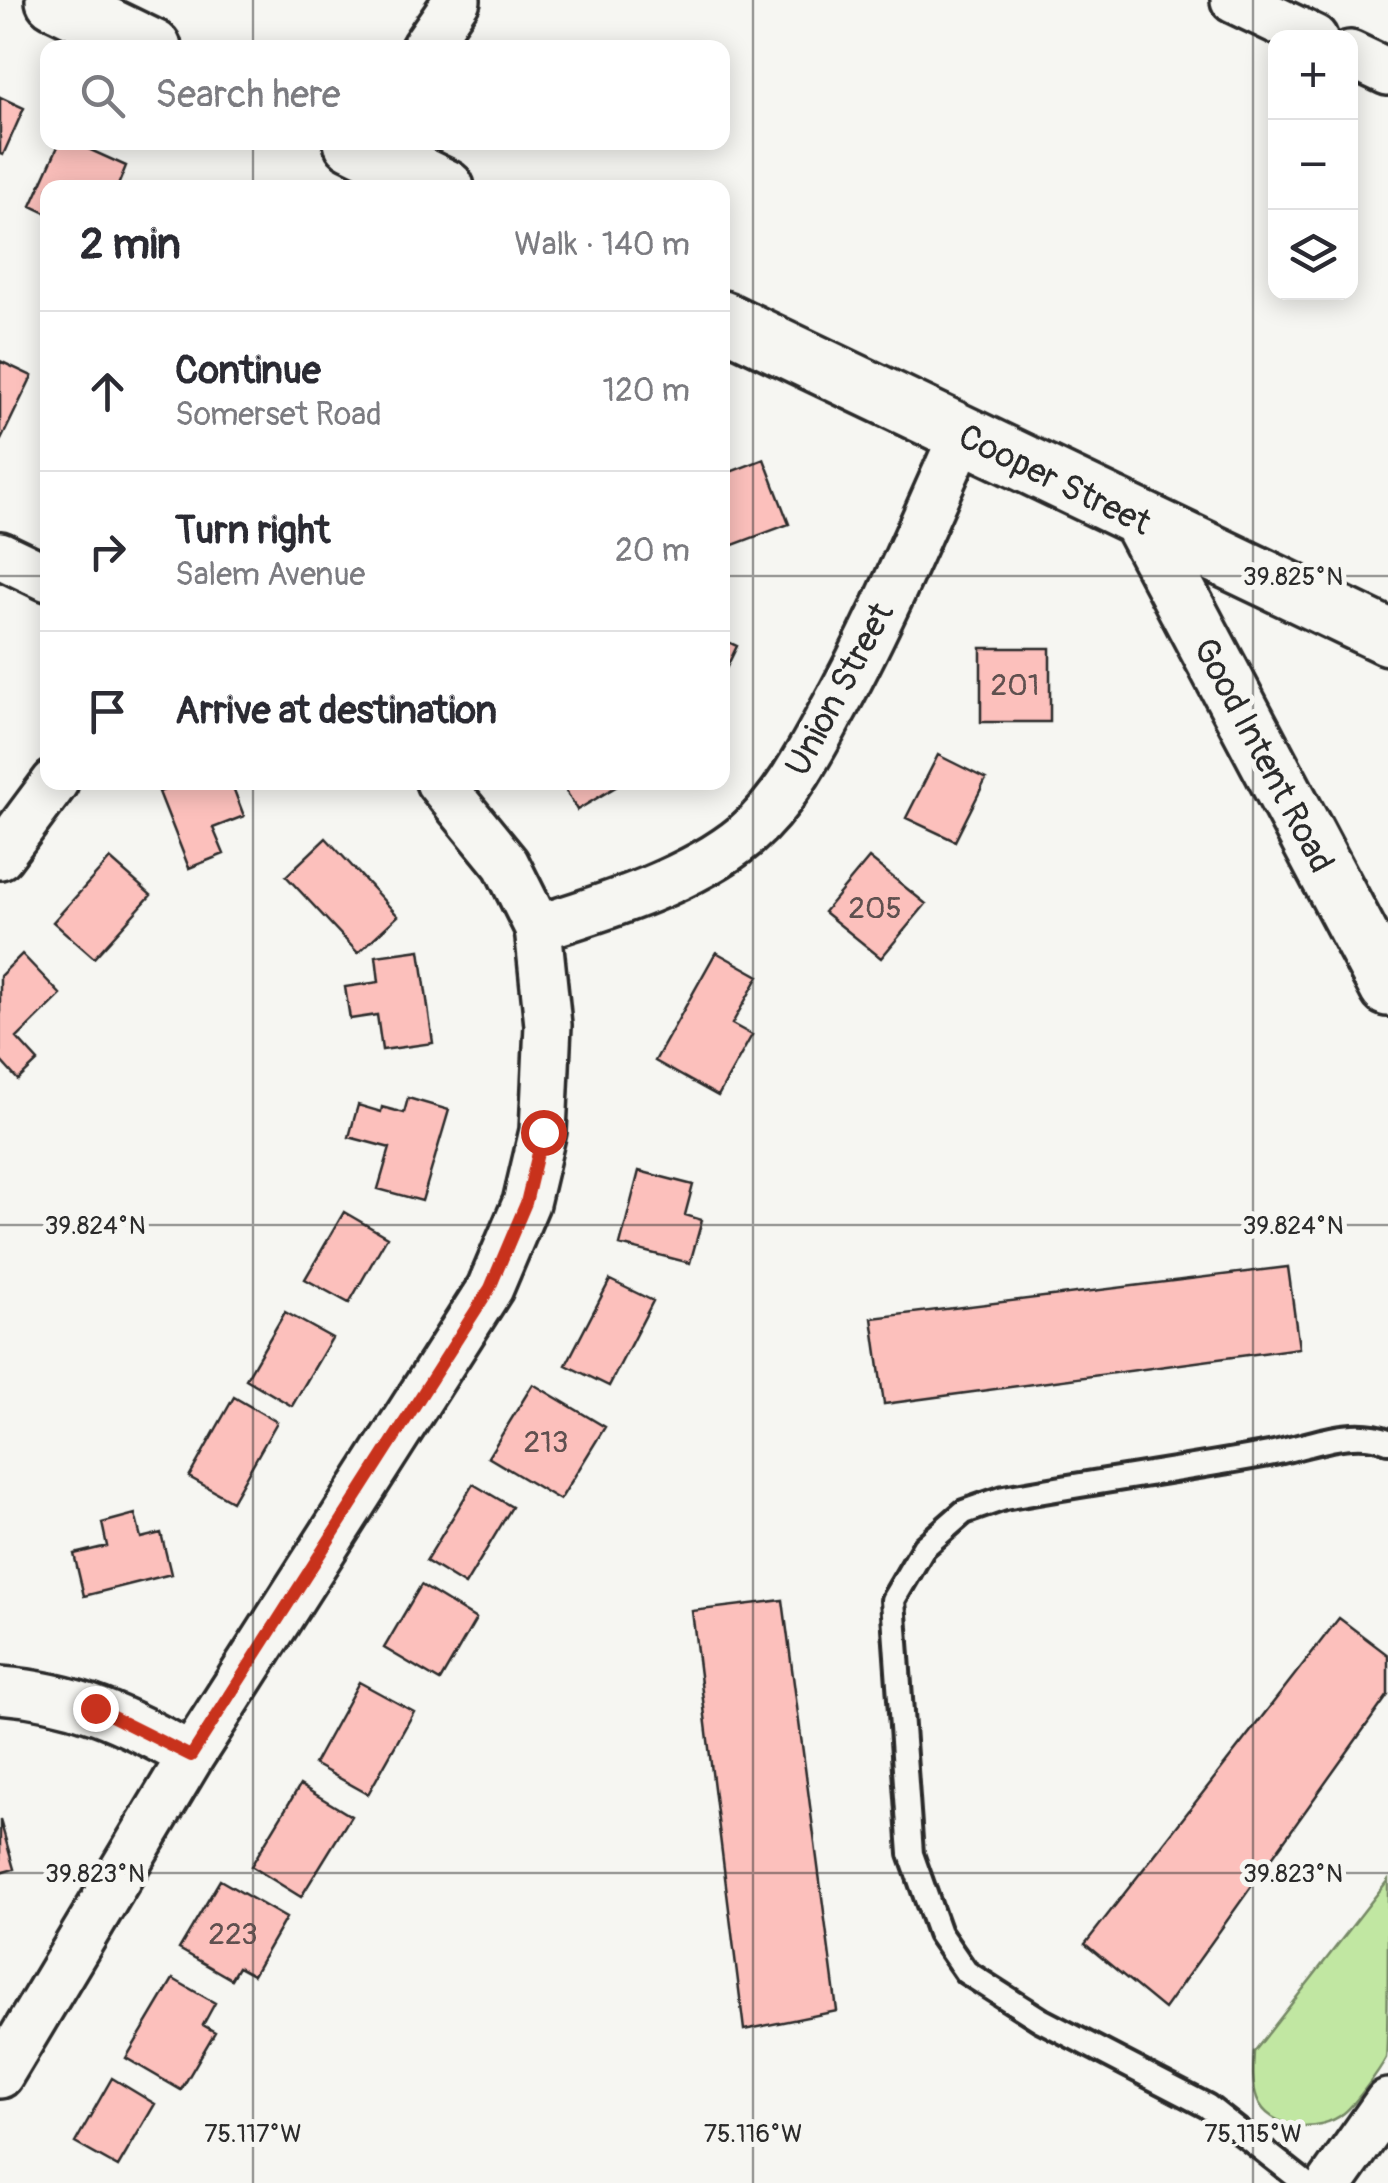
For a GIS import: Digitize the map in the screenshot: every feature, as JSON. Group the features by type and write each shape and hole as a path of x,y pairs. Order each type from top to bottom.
{"main road":[{"path":"54,0 137,40"},
{"path":"375,150 431,180"},
{"name":"Cooper Street","path":"730,323 1388,637"},
{"name":"Good Intent Road","path":"1141,522 1388,988"}],"street":[{"path":"430,40 457,0"},
{"path":"1234,0 1297,30"},
{"path":"1358,58 1388,72"},
{"name":"Union Street","path":"538,928 636,896 689,870 746,834 798,774 858,665 963,434"},
{"path":"0,555 40,574"},
{"path":"0,856 50,790"},
{"path":"0,2075 191,1756 490,1288 526,1203 543,1132 548,1025 538,928 506,864 446,790"},
{"path":"0,1690 35,1693 95,1708 191,1756"},
{"path":"1331,2183 1388,2102"}],"lane":[{"path":"1305,2183 1207,2106 1041,2020 966,1972 939,1933 911,1854 893,1600 924,1547 964,1512 1004,1498 1317,1442 1372,1434 1388,1441"}],"green space":[{"path":"1388,1880 1386,2058 1344,2113 1322,2124 1283,2123 1263,2109 1257,2098 1254,2052"}],"building":[{"path":"0,97 24,108 3,155 0,154"},
{"path":"56,150 91,150 126,166 120,180 43,180"},
{"path":"40,186 40,210 31,206"},
{"path":"0,361 32,376 1,440 0,440"},
{"path":"764,459 789,524 730,546 730,472"},
{"path":"981,648 1050,648 1050,722 981,722"},
{"path":"938,755 986,779 955,841 906,818"},
{"path":"234,790 244,816 213,828 224,854 189,868 159,792"},
{"path":"566,790 611,790 577,810"},
{"path":"326,838 398,916 358,953 286,876"},
{"path":"869,858 926,904 881,958 824,912"},
{"path":"110,859 151,895 94,958 53,922"},
{"path":"420,950 433,1043 382,1050 377,1015 350,1019 345,987 379,982 376,956"},
{"path":"716,952 759,976 732,1024 752,1035 718,1096 655,1061"},
{"path":"22,954 61,995 17,1038 38,1061 18,1080 0,1060 0,976"},
{"path":"408,1098 449,1110 422,1201 378,1189 390,1148 349,1137 358,1105 404,1113"},
{"path":"639,1171 693,1185 685,1215 702,1220 690,1263 620,1245"},
{"path":"344,1212 387,1237 349,1303 305,1279"},
{"path":"1288,1267 1299,1348 884,1404 872,1318"},
{"path":"610,1280 653,1301 609,1386 566,1365"},
{"path":"285,1312 332,1338 292,1406 246,1379"},
{"path":"533,1384 605,1427 560,1500 488,1457"},
{"path":"234,1397 277,1422 232,1501 189,1477"},
{"path":"473,1484 512,1507 465,1585 426,1561"},
{"path":"135,1514 141,1538 161,1533 171,1574 84,1596 74,1554 107,1546 102,1523"},
{"path":"421,1585 476,1619 440,1681 384,1648"},
{"path":"783,1600 837,2011 744,2030 692,1611"},
{"path":"1339,1618 1388,1655 1388,1695 1164,2009 1085,1944"},
{"path":"359,1682 414,1712 368,1794 314,1764"},
{"path":"300,1785 351,1816 301,1897 251,1866"},
{"path":"0,1820 14,1869 0,1873"},
{"path":"220,1880 286,1918 253,1975 238,1967 231,1979 179,1949"},
{"path":"173,1979 215,2003 203,2025 215,2032 181,2090 126,2058"},
{"path":"112,2078 155,2104 118,2167 75,2143"}],"route":[{"path":"95,1708 191,1756 490,1288 526,1203 543,1132"}]}
